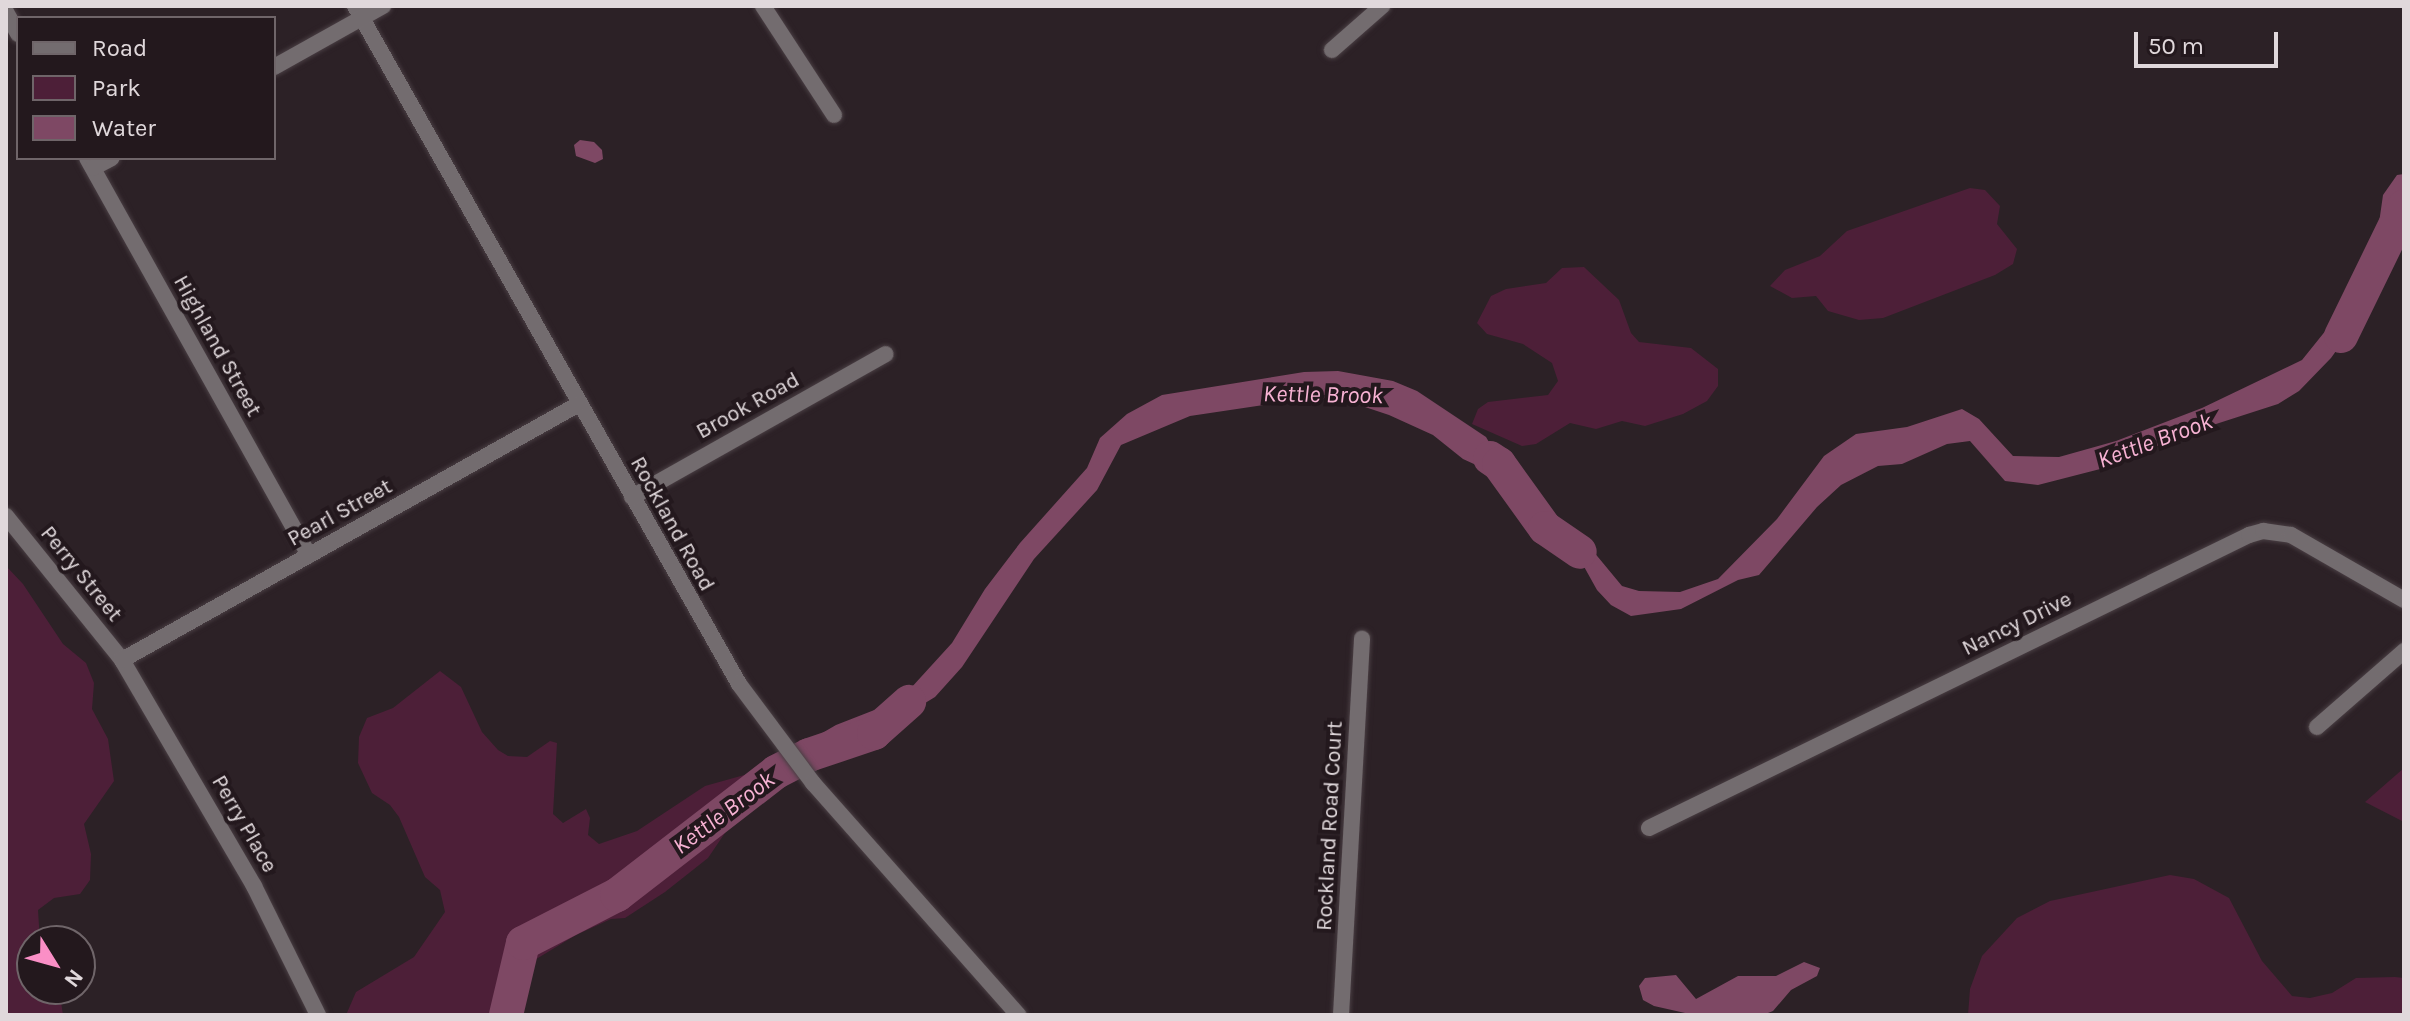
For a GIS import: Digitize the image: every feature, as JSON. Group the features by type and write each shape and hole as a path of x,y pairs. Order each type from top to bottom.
{"street":[{"path":"276,66 359,12 383,6"},
{"path":"763,6 834,115"},
{"path":"1332,50 1382,6"},
{"path":"6,12 16,30"},
{"name":"Rockland Road","path":"359,12 739,684 787,752 1018,1015"},
{"name":"Highland Street","path":"90,163 309,555"},
{"name":"Brook Road","path":"632,497 886,354"},
{"name":"Pearl Street","path":"122,660 579,404"},
{"name":"Perry Street","path":"6,516 122,660"},
{"name":"Nancy Drive","path":"1649,828 2249,535 2263,531 2291,535 2404,600"},
{"name":"Rockland Road Court","path":"1341,1015 1362,639"},
{"path":"2317,727 2404,651"},
{"name":"Perry Place","path":"122,660 254,886 318,1015"}],"green space":[{"path":"1970,188 1985,190 2000,206 1997,224 2017,249 2013,264 1995,275 1883,318 1859,320 1828,311 1816,296 1792,298 1770,286 1785,270 1820,256 1847,231"},
{"path":"1584,267 1619,300 1631,333 1639,342 1691,348 1718,369 1718,386 1707,401 1683,414 1645,426 1622,421 1596,429 1570,423 1536,444 1522,446 1472,424 1478,409 1488,402 1548,395 1558,381 1552,363 1523,344 1487,334 1477,323 1491,296 1506,289 1546,283 1562,268"},
{"path":"6,566 23,584 63,644 86,663 94,683 92,709 108,739 114,781 84,824 91,854 90,880 80,894 54,898 38,910 39,925 16,925 16,1005 61,1005 63,1015 6,1015"},
{"path":"440,671 461,687 482,732 498,750 508,756 527,757 550,741 557,743 553,814 563,823 586,809 590,818 588,835 599,844 637,831 705,786 755,772 766,788 746,802 708,858 665,892 625,918 611,919 576,935 528,964 506,1015 346,1015 356,992 414,957 445,912 440,890 425,877 399,817 390,805 372,793 358,763 359,737 367,718 393,708"},
{"path":"2404,768 2404,822 2365,802"},
{"path":"2170,875 2194,879 2229,898 2262,961 2292,996 2310,998 2332,993 2356,978 2404,978 2404,1015 1968,1015 1970,989 1982,956 2017,918 2050,901"}],"water":[{"path":"580,140 594,142 602,150 603,159 595,163 576,156 574,145"},
{"name":"Kettle Brook","path":"2404,174 2404,219 2367,281 2351,330 2331,358 2299,391 2278,404 2185,434 2108,467 2038,485 2005,481 1970,441 1947,444 1902,464 1878,466 1841,485 1817,507 1759,575 1738,580 1681,609 1631,616 1611,605 1597,590 1577,554 1555,547 1527,528 1487,470 1463,459 1433,435 1389,415 1338,398 1304,399 1190,416 1121,445 1097,490 1034,559 962,667 935,697 879,731 817,752 785,771 766,788 755,772 836,725 900,700 952,643 985,589 1020,543 1087,468 1100,438 1127,414 1162,395 1304,372 1338,371 1393,381 1417,391 1486,437 1534,519 1593,551 1622,586 1639,591 1680,592 1718,579 1777,519 1824,456 1856,434 1907,427 1962,409 1979,419 2013,456 2059,457 2116,441 2202,408 2302,360 2343,309 2358,270 2377,237 2383,195 2397,175"},
{"path":"1804,962 1820,968 1817,976 1791,990 1773,1011 1763,1015 1694,1015 1654,1006 1643,1000 1639,986 1645,978 1676,975 1696,999 1738,976 1776,976"}],"waterway":[{"name":"Kettle Brook","path":"2341,336 2404,207"},
{"name":"Kettle Brook","path":"1490,458 1499,464 1545,528 1580,552"},
{"name":"Kettle Brook","path":"506,1015 523,943 617,895 776,772 809,755 874,733 909,702"}]}
